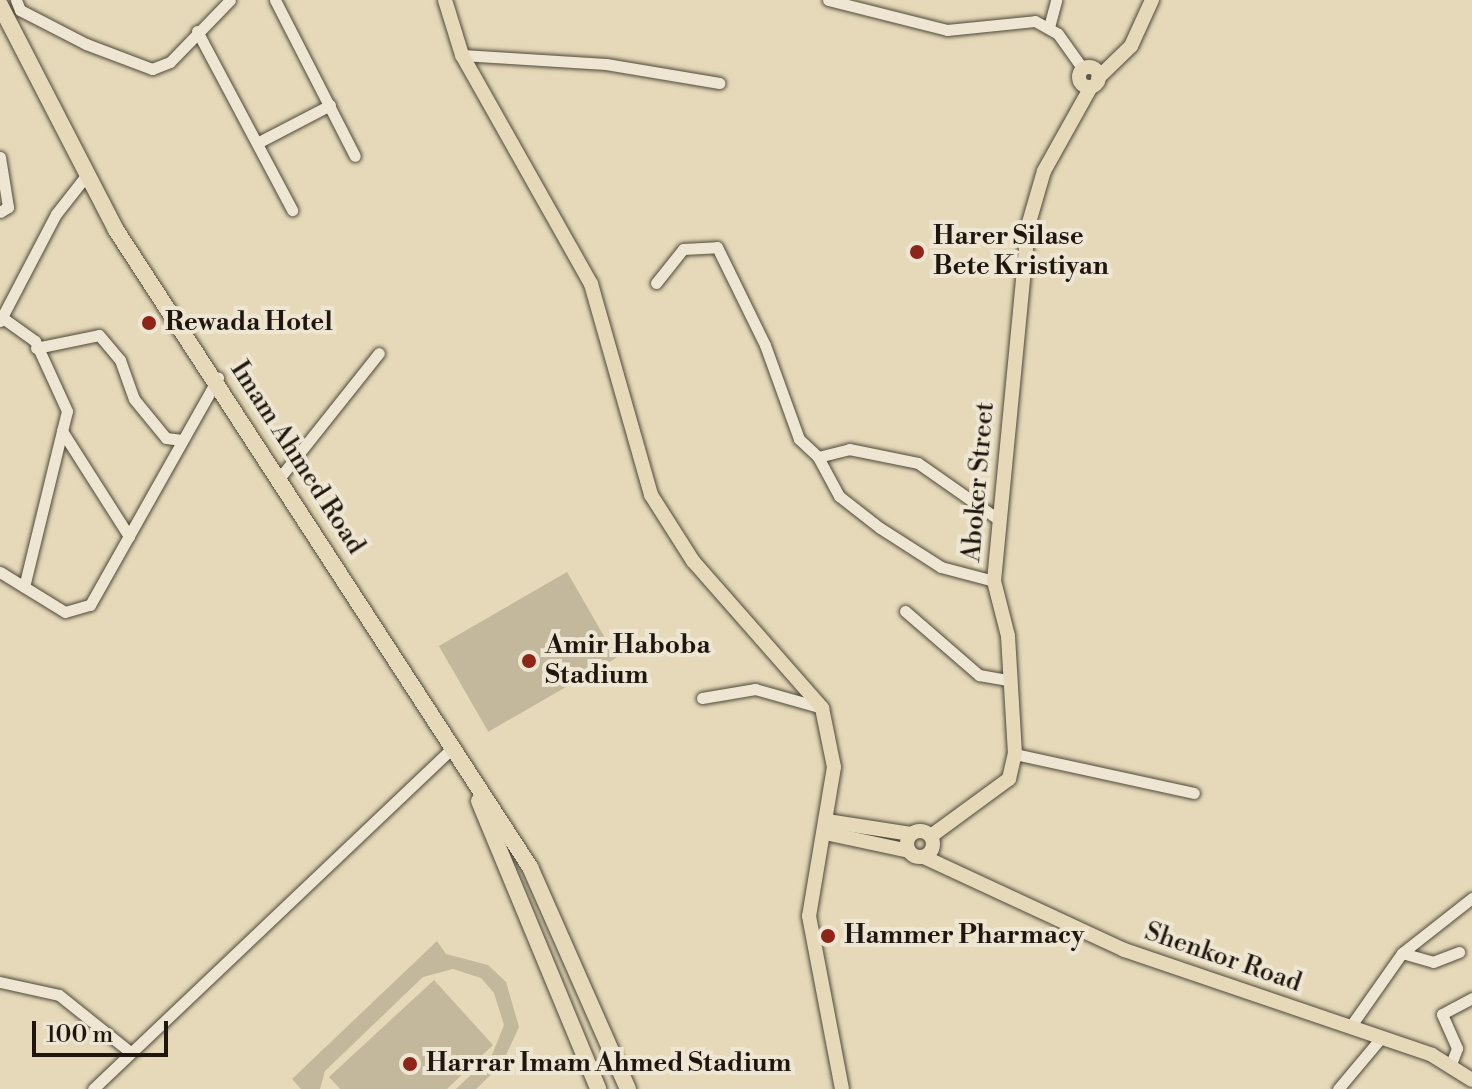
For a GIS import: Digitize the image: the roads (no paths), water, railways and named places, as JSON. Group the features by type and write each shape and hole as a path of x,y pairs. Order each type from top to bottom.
{"highway":[{"name":"Imam Ahmed Road","path":"0,5 85,177 218,377 530,867 628,1089"},
{"name":"Imam Ahmed Road","path":"465,766 598,1089"}],"main road":[{"path":"445,0 462,55 591,284 651,495 693,561 822,708 834,767 819,857 811,943 842,1089"},
{"path":"1089,77 1113,67 1152,0"},
{"name":"Aboker Street","path":"929,847 1004,789 1015,754 1007,680 1008,636 994,581 1028,226 1044,171 1089,77"},
{"path":"830,800 852,831"},
{"path":"826,827 911,834 929,847"},
{"path":"819,857 852,831"},
{"name":"Shenkor Road","path":"852,831 909,851 929,847 960,872 1124,950 1451,1064 1472,1080"},
{"path":"909,851 911,834"}],"street":[{"path":"16,0 20,10 139,67 170,62 230,0"},
{"path":"275,0 355,156"},
{"path":"828,0 947,30 1018,21 1049,27 1089,77"},
{"path":"1049,27 1056,0"},
{"path":"197,31 259,142 292,210"},
{"path":"462,55 606,64 719,83"},
{"path":"259,142 330,105"},
{"path":"0,157 8,207 0,212"},
{"path":"24,587 67,411 36,348 1,318 56,214 85,177"},
{"path":"656,283 683,249 717,247 765,345 799,439 818,457 839,496 880,528 941,567 994,581"},
{"path":"36,348 99,335 120,360 134,399 166,438 182,440"},
{"path":"281,476 379,353"},
{"path":"0,572 65,612 90,605 218,377"},
{"path":"62,431 129,536"},
{"path":"818,457 849,449 918,463 998,519"},
{"path":"905,611 979,675 1007,680"},
{"path":"702,698 755,689 822,708"},
{"path":"93,1089 129,1051 453,747"},
{"path":"1015,754 1194,793"},
{"path":"1350,1027 1402,953 1472,898"},
{"path":"1402,953 1433,962 1459,952"},
{"path":"0,982 59,995 129,1051"},
{"path":"1451,1064 1457,1048 1442,1014 1472,998"},
{"path":"1338,1089 1380,1039"}],"place":[{"name":"Harer Silase Bete Kristiyan","path":"917,252"},
{"name":"Rewada Hotel","path":"149,323"},
{"name":"Amir Haboba Stadium","path":"529,661"},
{"name":"Hammer Pharmacy","path":"828,936"},
{"name":"Harrar Imam Ahmed Stadium","path":"410,1064"}]}
